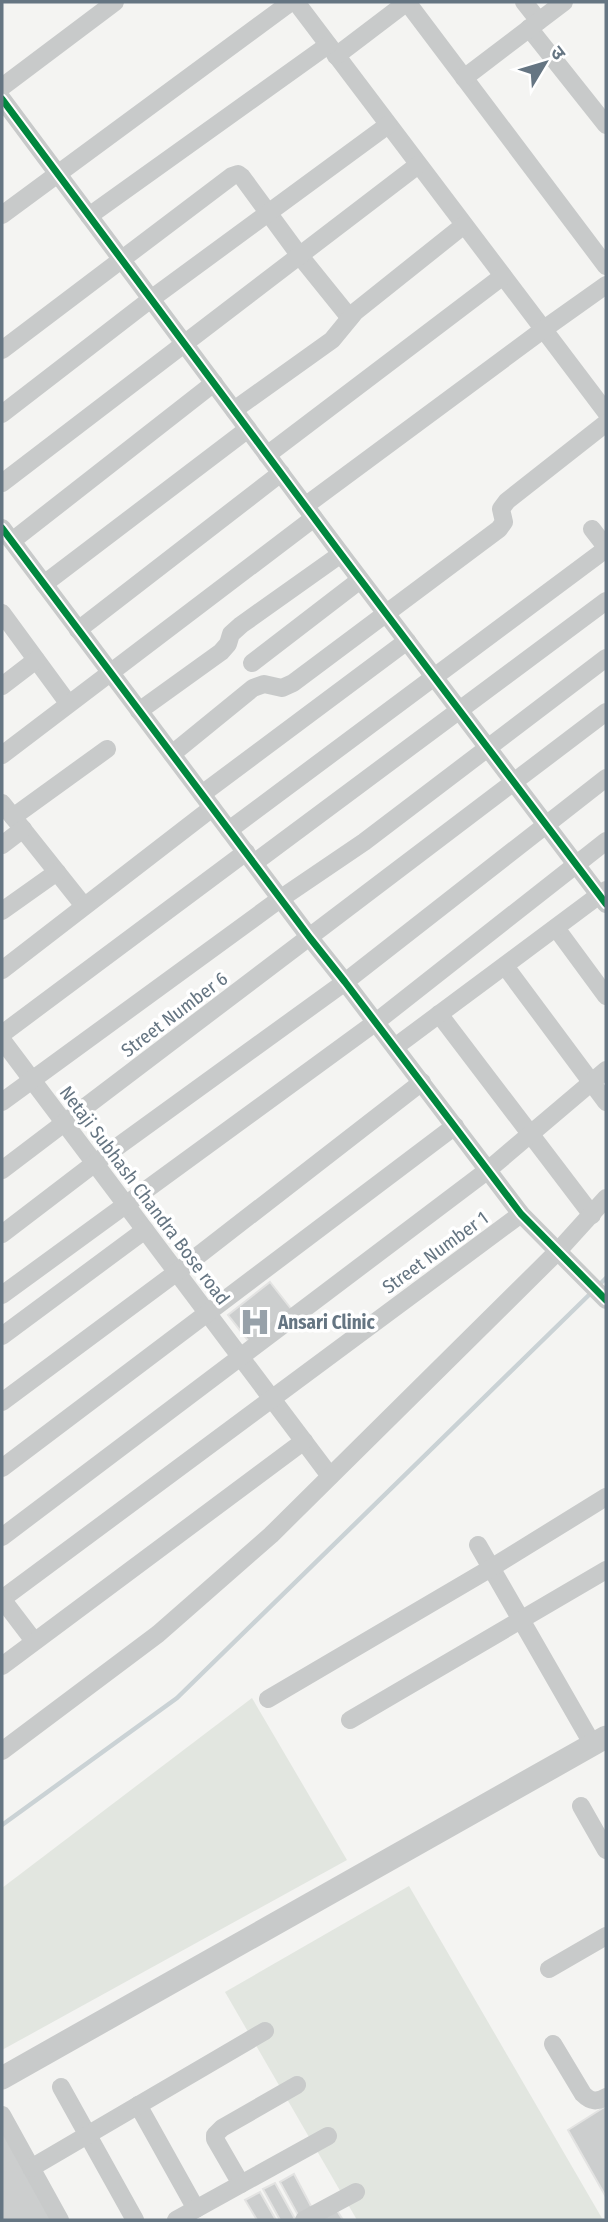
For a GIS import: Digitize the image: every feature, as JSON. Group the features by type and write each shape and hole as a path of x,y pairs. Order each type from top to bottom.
{"street":[{"path":"2,215 294,2 606,412"},
{"path":"89,216 407,2 606,266"},
{"path":"524,2 534,24 606,125"},
{"path":"464,78 564,2"},
{"path":"2,87 111,3"},
{"path":"2,99 386,614 604,897 556,928 395,1047"},
{"path":"2,414 151,299 388,125"},
{"path":"2,482 418,165"},
{"path":"2,350 121,258 238,174 243,177 300,256 350,318"},
{"path":"234,410 332,340 350,318 464,225"},
{"path":"267,455 503,276"},
{"path":"2,754 544,329 606,285"},
{"path":"214,383 7,535 521,1214 606,1300"},
{"path":"172,754 253,688 264,684 282,688 293,682 499,529 504,522 501,509 507,501 606,423"},
{"path":"44,584 248,429"},
{"path":"78,629 281,473"},
{"path":"229,830 606,548 592,529"},
{"path":"139,711 221,652 228,644 231,634 241,625 341,554"},
{"path":"251,663 360,579"},
{"path":"2,1034 606,601"},
{"path":"2,615 68,703"},
{"path":"2,970 407,641"},
{"path":"2,1102 280,899 364,842 606,658"},
{"path":"2,686 36,660"},
{"name":"Street Number 6","path":"2,1170 606,712"},
{"path":"2,845 12,816 107,749"},
{"path":"2,1234 95,1163 345,982 606,778"},
{"path":"12,816 84,906"},
{"path":"2,1295 376,1022 606,841"},
{"path":"2,911 57,872"},
{"path":"556,928 606,996"},
{"path":"505,966 606,1102"},
{"path":"439,1014 592,1215"},
{"name":"Netaji Subhash Chandra Bose road","path":"2,1040 330,1476"},
{"path":"2,1537 488,1170 606,1070"},
{"path":"2,1402 177,1272 422,1082"},
{"path":"2,1468 455,1126"},
{"path":"2,1751 158,1634 262,1543 558,1251 606,1198"},
{"name":"Street Number 1","path":"2,1599 521,1214"},
{"path":"2,1336 145,1230"},
{"path":"2,1666 304,1441"},
{"path":"268,1699 606,1497"},
{"path":"2,2078 599,1741 521,1620 478,1545"},
{"path":"351,1720 606,1570"},
{"path":"2,1599 34,1641"},
{"path":"581,1806 606,1850"},
{"path":"549,1969 606,1936"},
{"path":"31,2168 265,2031"},
{"path":"553,2044 589,2100 599,2101 606,2097"},
{"path":"242,2184 215,2140 215,2135 222,2128 297,2085"},
{"path":"61,2087 135,2220"},
{"path":"138,2105 196,2209"},
{"path":"2,2115 60,2220"},
{"path":"176,2220 328,2136"},
{"path":"304,2220 356,2192"}],"shaded area":[{"path":"252,1698 347,1860 2,2050 2,1888"},
{"path":"409,1886 603,2220 357,2220 225,1992"}],"building":[{"path":"270,1282 292,1310 250,1343 228,1315"},
{"path":"606,2106 606,2197 568,2130"},
{"path":"2,2115 60,2220 2,2220"},
{"path":"294,2174 312,2208 298,2215 280,2182"},
{"path":"275,2183 295,2219 280,2220 263,2189"},
{"path":"260,2192 276,2220 257,2220 245,2200"},
{"path":"336,2209 343,2220 321,2220"}],"waterway":[{"path":"598,1286 606,1278"},
{"path":"2,1825 177,1698 592,1292"}],"cycle path":[{"path":"2,99 606,904"},
{"path":"2,528 521,1214 606,1300"}],"place":[{"name":"Ansari Clinic","path":"255,1322"}]}
